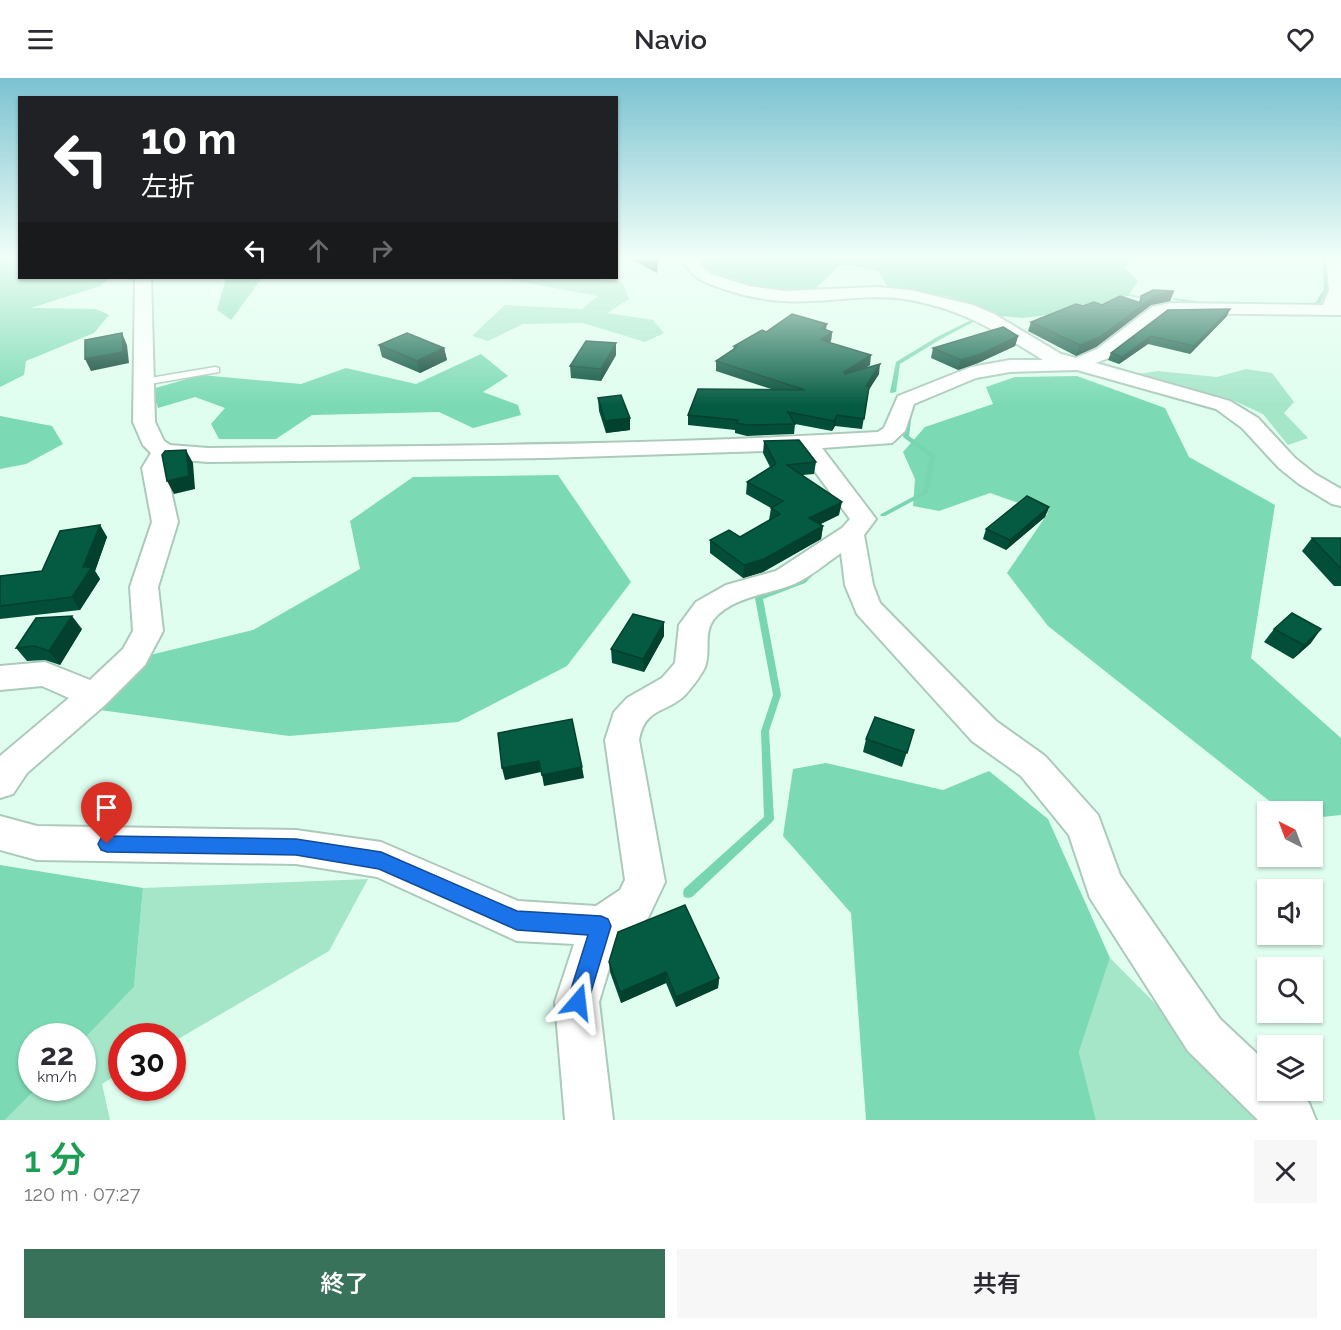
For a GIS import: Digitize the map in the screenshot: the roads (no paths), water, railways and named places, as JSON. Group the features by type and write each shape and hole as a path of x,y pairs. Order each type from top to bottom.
{"street":[{"path":"143,308 144,422 154,445 165,452 208,455 498,452 806,443 884,438 894,431 905,400 971,373 1010,366 1075,365 1104,353 1158,311 1170,308 1336,310"},
{"path":"960,308 988,318 1054,358 1223,405 1250,423 1287,463 1306,479 1341,499"},
{"path":"0,833 37,843 296,847 381,860 517,921 601,926 634,904 645,882 622,740 626,721 639,707 673,687 690,666 694,625 706,609 736,592 786,577 851,534 862,519 806,443"},
{"path":"0,783 15,763 94,696 134,657 148,631 144,586 165,522 154,468 165,452"},
{"path":"851,534 859,585 867,607 984,731 1033,766 1070,810 1084,827 1104,885 1204,1035 1292,1120"},
{"path":"0,678 45,674 94,696"},
{"path":"589,1120 578,1002 601,926"}],"lane":[{"path":"144,382 215,370"}],"waterway":[{"path":"997,316 1062,308"},
{"path":"893,392 898,363 939,338 975,320"},
{"path":"883,515 925,493 933,456 906,437 909,413"},
{"path":"688,893 769,819 765,731 777,695 759,598 802,581 812,572"}]}
